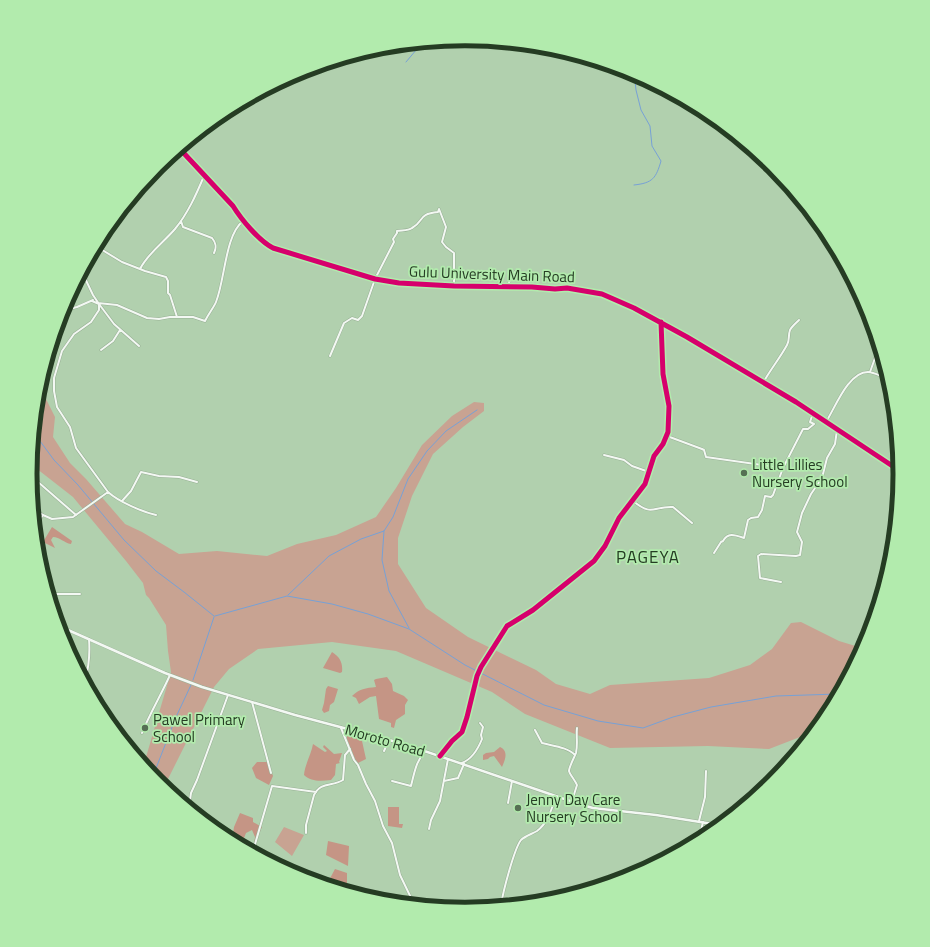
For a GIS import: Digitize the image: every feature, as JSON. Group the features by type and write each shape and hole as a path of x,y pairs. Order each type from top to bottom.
{"street":[{"name":"Gulu University Main Road","path":"183,152 233,206 238,215 269,246 375,279 454,286 508,288 532,287 555,289 568,288 602,294 661,322 740,368 837,428 893,465"},
{"path":"140,269 147,258 174,230 181,220 196,196 204,176"},
{"path":"330,356 344,323 349,319 358,320 361,318 375,279 394,242 393,239 397,231 411,229 416,226 424,215 438,212 439,209 446,228 442,242 454,253 454,286"},
{"path":"181,220 183,227 212,238 216,248 214,253"},
{"path":"92,301 118,305 147,318 159,319 193,317 205,320 216,303 232,238 240,223 244,220"},
{"path":"101,249 122,262 167,278 168,293 177,317"},
{"path":"508,288 510,279 516,271"},
{"path":"85,277 96,299 120,330 139,346"},
{"path":"71,309 96,299"},
{"path":"99,303 98,313 93,320 87,326 74,334 62,351 53,384 57,407 70,427 76,448 108,492 142,511 156,515"},
{"path":"103,308 107,303"},
{"path":"763,383 787,347 790,340 790,330 799,320"},
{"path":"440,756 452,740 462,732 467,717 476,676 507,626 533,610 594,561 604,546 617,520 645,484 654,456 667,436 669,406 663,374 661,322"},
{"path":"101,350 113,341 120,330"},
{"path":"870,372 876,356"},
{"path":"826,422 847,385 862,373 870,372 881,376"},
{"path":"714,553 725,537 730,534 735,534 744,538 748,520 758,517 762,510 765,496 771,497 774,495 783,468 803,429 808,429 814,424 810,422 813,413"},
{"path":"781,582 760,578 758,556 762,554 800,555 802,542 797,532 802,513 811,494 822,478 827,458 835,444 837,428"},
{"path":"667,436 704,450 706,457 783,468"},
{"path":"604,455 624,460 632,466 649,472"},
{"path":"890,463 892,459"},
{"path":"122,501 131,491 141,472 159,476 180,477 197,482"},
{"path":"37,480 76,515"},
{"path":"39,512 52,519 71,518 108,492"},
{"path":"633,501 640,507 651,510 673,507 692,523"},
{"path":"40,519 43,515"},
{"path":"55,594 80,594"},
{"name":"Moroto Road","path":"67,630 170,675 228,695 425,751 593,808 711,823"},
{"path":"87,674 89,639"},
{"path":"142,733 148,717 160,697 170,675"},
{"path":"190,801 191,793 228,695"},
{"path":"252,702 271,773"},
{"path":"444,781 458,778 463,764 471,757 479,746 482,739 480,735 482,727 480,723"},
{"path":"341,728 354,760 358,765 375,801 383,826 392,843 399,872 411,898"},
{"path":"572,801 577,784 569,772 569,768 575,755 578,741 576,737 577,728"},
{"path":"535,730 542,744 562,748 575,755"},
{"path":"384,751 389,740"},
{"path":"306,833 310,805 316,792 324,785 343,780 345,755 350,749"},
{"path":"392,781 411,786 415,768 420,756 425,751"},
{"path":"429,829 431,820 440,801 448,759"},
{"path":"699,821 702,815 705,797 706,771"},
{"path":"508,803 512,781"},
{"path":"255,846 272,786 316,792"},
{"path":"502,900 512,862 519,843 543,826 556,796"},
{"path":"701,830 703,822"}],"shaded area":[{"path":"44,395 55,417 53,437 70,463 125,524 142,532 179,554 217,551 267,556 297,544 336,535 376,517 396,488 422,445 452,416 474,402 484,403 484,411 463,427 433,454 412,496 398,538 398,564 426,608 468,637 536,670 556,684 590,694 610,685 709,678 750,665 772,649 791,623 801,622 839,641 856,646 836,688 804,736 769,749 708,746 610,748 525,714 492,692 396,651 332,642 258,649 229,669 214,687 167,781 146,759 171,672 166,625 146,595 143,583 73,497 37,469 38,446"},
{"path":"52,527 72,541 71,544 53,537 51,540 55,548 43,542"},
{"path":"332,652 339,658 341,663 342,672 340,673 323,668"},
{"path":"387,677 392,684 393,691 404,696 408,700 405,705 405,714 396,720 394,728 391,727 391,723 379,719 376,696 370,697 359,704 356,698 352,696 363,689 376,687 374,680"},
{"path":"328,686 338,689 334,702 330,705 329,711 324,713 322,710 326,689"},
{"path":"350,734 359,736 362,741 366,759 358,763 347,739 347,736"},
{"path":"313,744 325,752 327,751 323,747 324,745 334,754 342,753 340,763 336,764 335,775 331,780 313,780 304,775"},
{"path":"500,747 505,751 505,759 502,767 494,756 483,760 483,755 494,752"},
{"path":"257,762 268,762 273,776 269,785 256,778 252,768"},
{"path":"388,807 399,807 399,824 403,824 402,828 388,826"},
{"path":"240,813 253,818 253,822 262,827 254,844 255,837 252,830 246,833 244,838 249,843 233,833"},
{"path":"284,827 304,835 292,856 275,842"},
{"path":"328,841 349,846 348,866 326,855"},
{"path":"335,869 347,873 347,885 329,880"}],"waterway":[{"path":"406,62 418,48"},
{"path":"605,69 613,74 618,74"},
{"path":"634,185 646,183 653,179 661,161 652,146 650,126 641,110 635,81"},
{"path":"288,595 329,556 361,539 384,531 393,517 408,479 427,451 446,431 477,410"},
{"path":"39,439 54,460 78,485 124,540 156,571 214,616"},
{"path":"384,531 382,560 389,591 409,628"},
{"path":"215,616 287,596 332,604 368,614 409,629 465,665 544,705 598,721 643,728 673,717 711,707 776,696 832,694"},
{"path":"193,680 214,617"},
{"path":"156,769 176,717 191,685"}],"cycle path":[{"path":"183,152 233,206 251,229 273,248 375,279 399,283 454,286 532,287 555,289 567,288 602,294 634,308 687,337 796,402 893,466"},
{"path":"440,756 452,741 462,732 477,676 481,667 507,626 533,610 594,561 605,546 619,518 645,484 654,456 663,444 668,432 669,406 663,374 661,322"}],"place":[{"name":"Little Lillies Nursery School","path":"744,473"},
{"name":"Pawel Primary School","path":"145,728"},
{"name":"Jenny Day Care Nursery School","path":"518,808"}],"district":[{"name":"PAGEYA","path":"648,557"}]}
